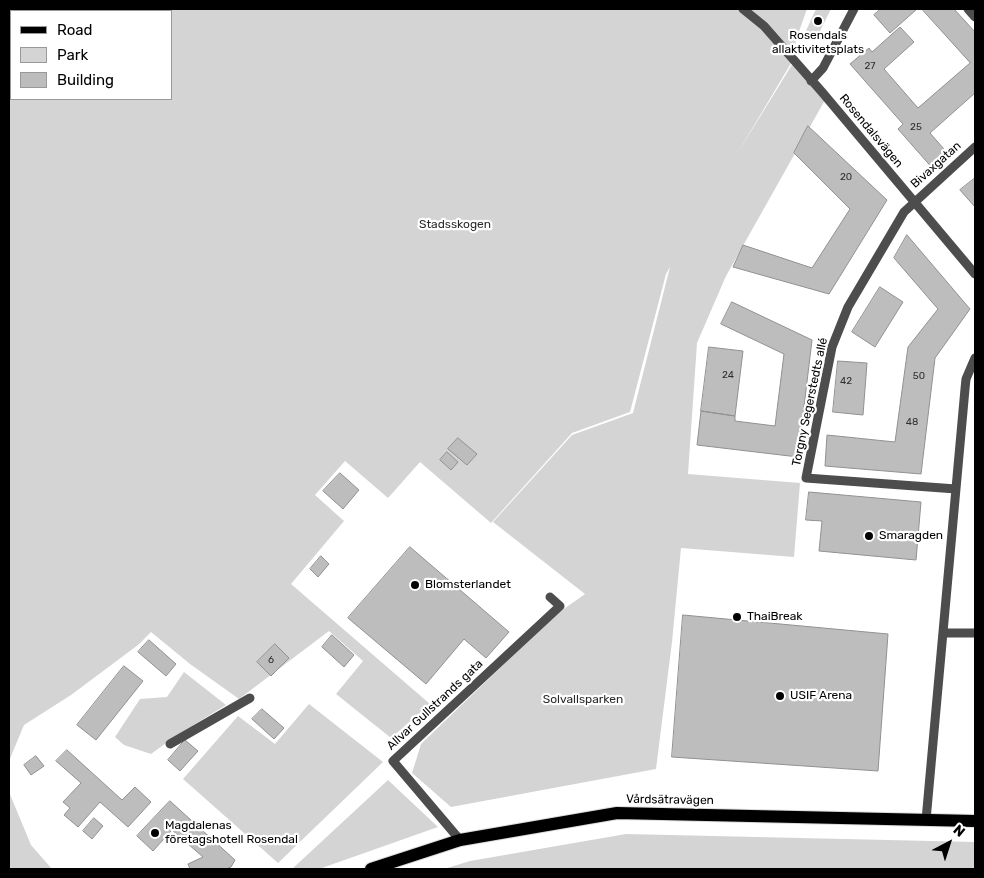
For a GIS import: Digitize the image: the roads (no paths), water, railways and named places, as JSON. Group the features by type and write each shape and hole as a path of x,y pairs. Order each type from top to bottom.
{"main road":[{"name":"Vårdsätravägen","path":"371,869 460,840 617,813 975,821"}],"street":[{"name":"Rosendalsvägen","path":"743,9 764,26 975,274"},
{"path":"811,81 823,68 854,9"},
{"path":"968,9 975,17"},
{"name":"Bivaxgatan","path":"914,202 975,147"},
{"name":"Torgny Segerstedts allé","path":"914,202 904,212 848,307 832,347 806,478 956,489"},
{"path":"926,820 966,379 975,358"},
{"name":"Allvar Gullstrands gata","path":"460,840 393,761 560,606 550,597"},
{"path":"944,633 975,633"},
{"path":"170,744 250,698"}],"place":[{"name":"Rosendals allaktivitetsplats","path":"818,21"},
{"name":"Smaragden","path":"869,536"},
{"name":"Blomsterlandet","path":"415,585"},
{"name":"ThaiBreak","path":"737,617"},
{"name":"USIF Arena","path":"780,696"},
{"name":"Magdalenas företagshotell Rosendal","path":"155,833"}],"park label":[{"name":"Stadsskogen","path":"455,225"},
{"name":"Solvallsparken","path":"583,700"}]}
